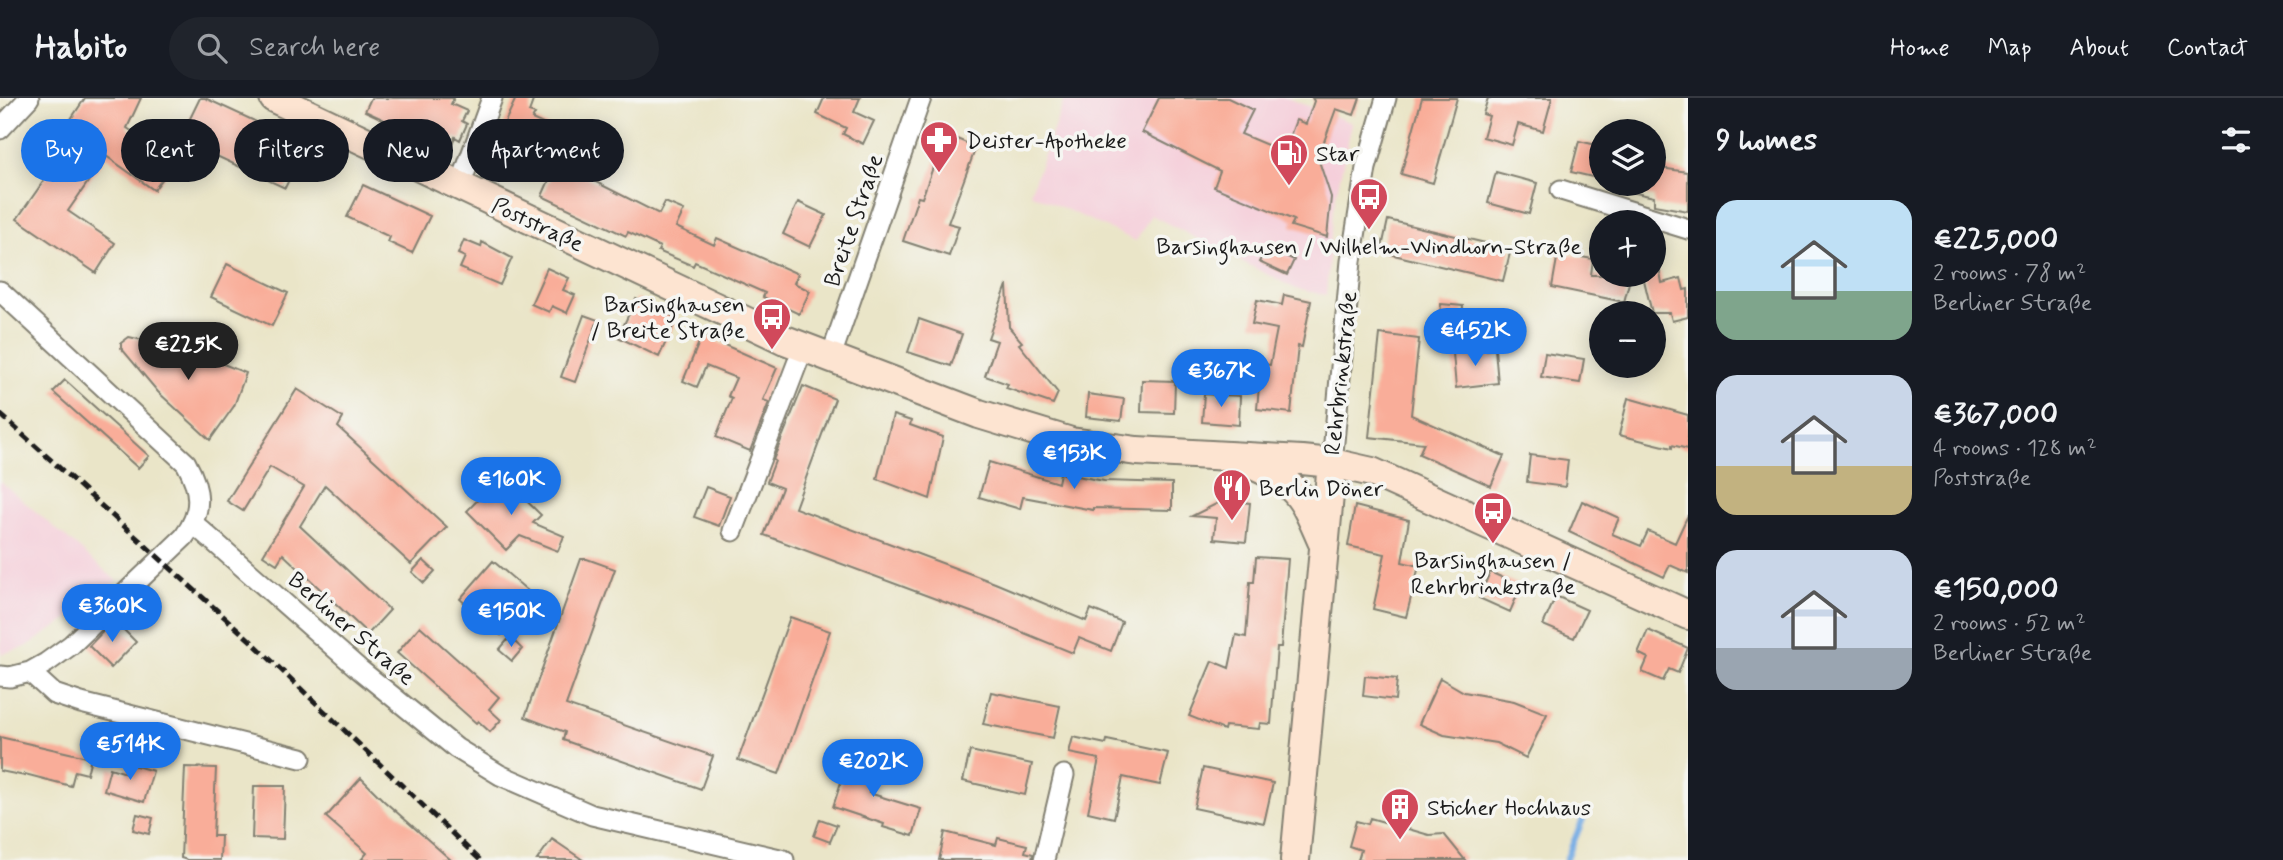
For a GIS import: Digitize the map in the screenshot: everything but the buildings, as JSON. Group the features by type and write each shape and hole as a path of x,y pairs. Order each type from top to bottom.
{"main road":[{"name":"Poststraße","path":"274,98 803,348 979,414 1071,442 1138,451 1332,463 1372,472 1688,615"},
{"path":"1233,456 1281,477 1292,487 1306,503 1323,543"},
{"name":"Rehrbrinkstraße","path":"1295,860 1332,463"}],"street":[{"path":"0,129 29,98"},
{"path":"460,186 492,98"},
{"name":"Breite Straße","path":"830,359 921,98"},
{"name":"Rehrbrinkstraße","path":"1332,463 1351,261 1366,167 1386,98"},
{"path":"1561,190 1688,229"},
{"path":"0,291 186,463 196,482 198,503 194,524 184,537 71,645 30,672 10,677 0,676"},
{"path":"733,531 803,348"},
{"name":"Berliner Straße","path":"194,524 359,669 456,748 500,775 592,815 783,860"},
{"path":"30,672 54,694 81,703 301,758"},
{"path":"1044,860 1063,775"}],"shaded area":[{"path":"1065,98 1287,98 1352,123 1333,210 1326,295 1296,289 1151,215 1136,241 1030,193"},
{"path":"0,481 117,581 73,616 26,647 1,654"}],"waterway":[{"path":"1566,860 1586,812"}],"railway":[{"path":"0,414 252,642 480,860"}],"place":[{"name":"Deister-Apotheke","path":"939,174"},
{"name":"Star","path":"1289,187"},
{"name":"Barsinghausen / Wilhelm-Windhorn-Straße","path":"1369,231"},
{"name":"Barsinghausen / Breite Straße","path":"772,351"},
{"name":"Berlin Döner","path":"1232,522"},
{"name":"Barsinghausen / Rehrbrinkstraße","path":"1493,545"},
{"name":"Sticher Hochhaus","path":"1400,841"}]}
